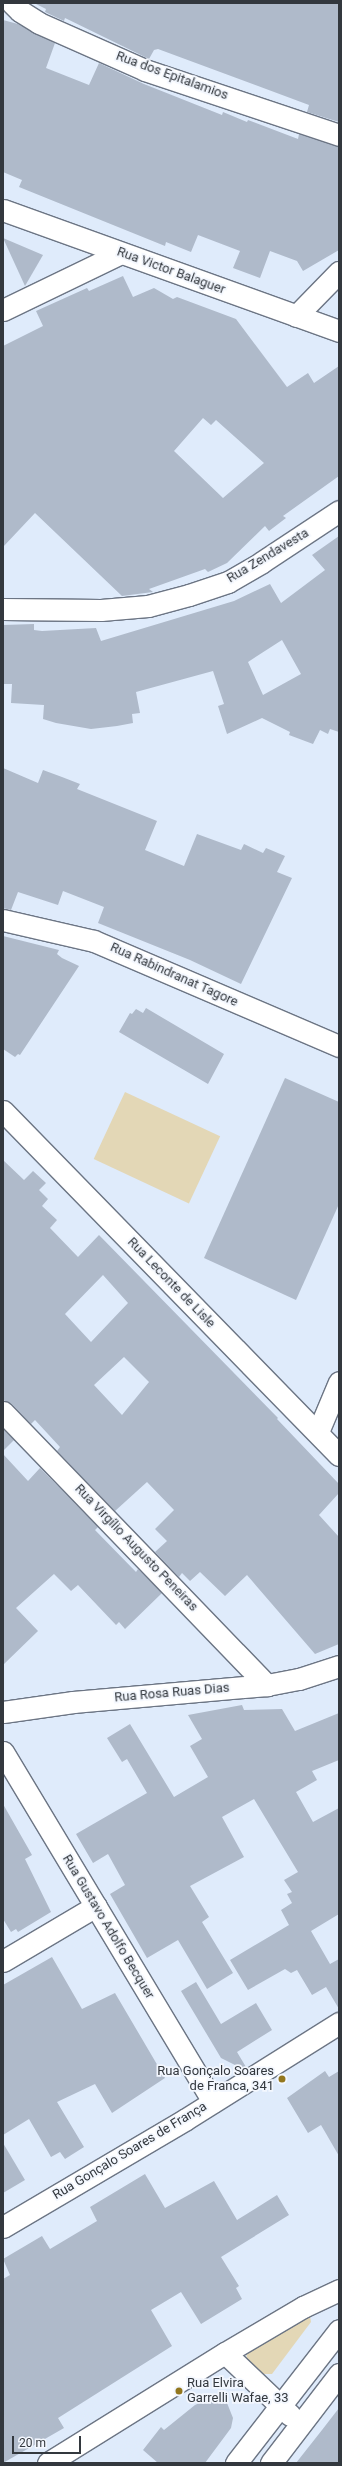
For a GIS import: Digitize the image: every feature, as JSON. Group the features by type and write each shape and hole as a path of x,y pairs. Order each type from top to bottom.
{"street":[{"name":"Rua dos Epitalamios","path":"12,3 20,11 39,23 145,70 339,135"},
{"name":"Rua Victor Balaguer","path":"3,210 339,331"},
{"path":"3,310 121,253"},
{"path":"296,316 339,272"},
{"name":"Rua Zendavesta","path":"3,609 101,610 148,606 189,595 228,582 262,562 339,511"},
{"name":"Rua Rabindranat Tagore","path":"3,920 94,940 339,1046"},
{"name":"Rua Leconte de Lisle","path":"3,1111 339,1455"},
{"path":"318,1432 339,1382"},
{"name":"Rua Virgílio Augusto Peneiras","path":"3,1412 267,1685"},
{"name":"Rua Rosa Ruas Dias","path":"3,1712 96,1700 267,1685 299,1679 339,1666"},
{"name":"Rua Gustavo Adolfo Becquer","path":"3,1752 213,2102"},
{"path":"3,1961 96,1906"},
{"name":"Rua Gonçalo Soares de França","path":"3,2227 213,2102 339,2024"},
{"path":"48,2463 225,2353 303,2307 339,2290"},
{"path":"236,2463 339,2330"},
{"path":"225,2353 300,2424"},
{"path":"271,2463 339,2374"}],"shaded area":[{"path":"125,1092 220,1136 189,1203 94,1159"},
{"path":"305,2314 310,2316 311,2322 272,2374 258,2374 248,2364 246,2353"}],"building":[{"path":"34,3 339,3 339,122 307,112 309,105 158,49 154,50 149,59 65,18 64,21 45,12 46,9"},
{"path":"3,20 18,24 55,43 46,68 89,85 99,63 144,84 222,115 223,112 247,122 248,120 298,139 299,134 339,147 339,250 303,271 297,261 270,251 260,278 233,268 240,251 198,235 191,252 166,242 165,246 19,187 22,180 3,172"},
{"path":"3,238 43,255 25,286"},
{"path":"123,276 133,297 154,288 173,299 177,297 236,319 287,387 308,373 314,383 339,366 339,476 283,516 286,518 269,531 265,526 227,563 208,572 205,569 149,589 153,592 122,596 35,513 3,547 3,346 43,326 36,311 87,288 89,291","holes":["203,418 211,425 216,420 264,463 223,498 174,451"]},
{"path":"339,536 339,732 330,729 328,734 320,730 313,744 289,735 290,732 262,718 227,734 218,706 224,704 213,671 136,692 140,713 132,714 133,723 117,726 91,729 56,723 43,719 44,705 11,703 12,684 3,684 3,625 34,624 34,630 42,631 96,628 101,641 234,601 270,584 281,603 325,570 312,555","holes":["282,640 301,674 263,695 248,662"]},
{"path":"3,768 38,783 43,770 80,784 77,789 157,821 145,850 184,866 197,834 241,850 244,844 263,853 266,848 285,856 277,872 292,878 241,984 190,960 98,923 104,907 63,891 58,905 18,892 11,910 3,908"},
{"path":"3,936 59,950 57,954 62,958 79,966 20,1055 18,1054 15,1057 3,1049"},
{"path":"146,1008 224,1054 208,1084 119,1032 130,1013 132,1014 136,1009 143,1013"},
{"path":"285,1078 339,1102 339,1204 296,1300 204,1258"},
{"path":"3,1160 24,1180 33,1171 46,1183 39,1190 48,1199 42,1206 57,1220 50,1228 78,1257 99,1235 278,1418 277,1419 339,1484 339,1493 319,1515 339,1537 339,1644 315,1654 247,1575 225,1596 200,1572 190,1581 182,1573 179,1577 155,1552 167,1541 155,1529 174,1510 147,1482 115,1511 57,1451 60,1447 35,1420 31,1424 12,1404 3,1400","holes":["103,1275 128,1303 91,1342 65,1314","124,1357 149,1382 122,1415 94,1385"]},
{"path":"3,1429 14,1440 3,1451"},
{"path":"3,1454 28,1481 40,1468 98,1527 95,1530 136,1572 138,1569 162,1593 125,1629 119,1622 116,1625 78,1585 71,1591 54,1574 16,1608 38,1631 3,1665"},
{"path":"242,1705 244,1710 282,1709 295,1731 339,1713 339,1760 312,1771 317,1780 296,1792 313,1822 339,1808 339,1914 311,1931 330,1964 339,1959 339,2009 326,1987 312,1995 297,1970 291,1973 285,1969 248,1990 230,1960 289,1925 281,1910 292,1903 287,1894 292,1892 284,1880 298,1872 254,1799 222,1817 244,1857 190,1886 209,1917 202,1922 233,1973 207,1989 178,1940 147,1958 110,1894 125,1885 108,1854 93,1863 76,1834 147,1793 127,1759 122,1762 107,1738 130,1724 174,1797 208,1777 190,1746 202,1739 188,1715"},
{"path":"3,1804 32,1855 25,1859 51,1912 18,1932 16,1929 11,1932 3,1919"},
{"path":"52,1957 82,2009 115,1993 165,2078 112,2113 95,2084 57,2102 84,2147 65,2159 60,2152 51,2157 29,2119 3,2135 3,1985"},
{"path":"196,1982 221,2024 256,2003 272,2030 237,2052 246,2067 243,2069 221,2058 181,1991"},
{"path":"325,2071 329,2077 339,2071 339,2156 321,2125 308,2133 287,2098"},
{"path":"3,2143 25,2180 3,2193"},
{"path":"145,2174 165,2208 214,2181 237,2220 277,2195 289,2215 221,2257 239,2286 236,2288 242,2299 201,2324 181,2292 151,2310 172,2346 58,2418 64,2428 3,2463 3,2279 10,2275 3,2259 42,2236 50,2249 97,2221 90,2207"},
{"path":"208,2399 221,2400 227,2403 233,2418 231,2428 205,2463 158,2463 143,2450 161,2427 164,2430 195,2405"},
{"path":"339,2408 339,2463 296,2463 322,2430"}],"place":[{"name":"Rua Gonçalo Soares de Franca, 341","path":"282,2079"},
{"name":"Rua Elvira Garrelli Wafae, 33","path":"179,2391"}]}
